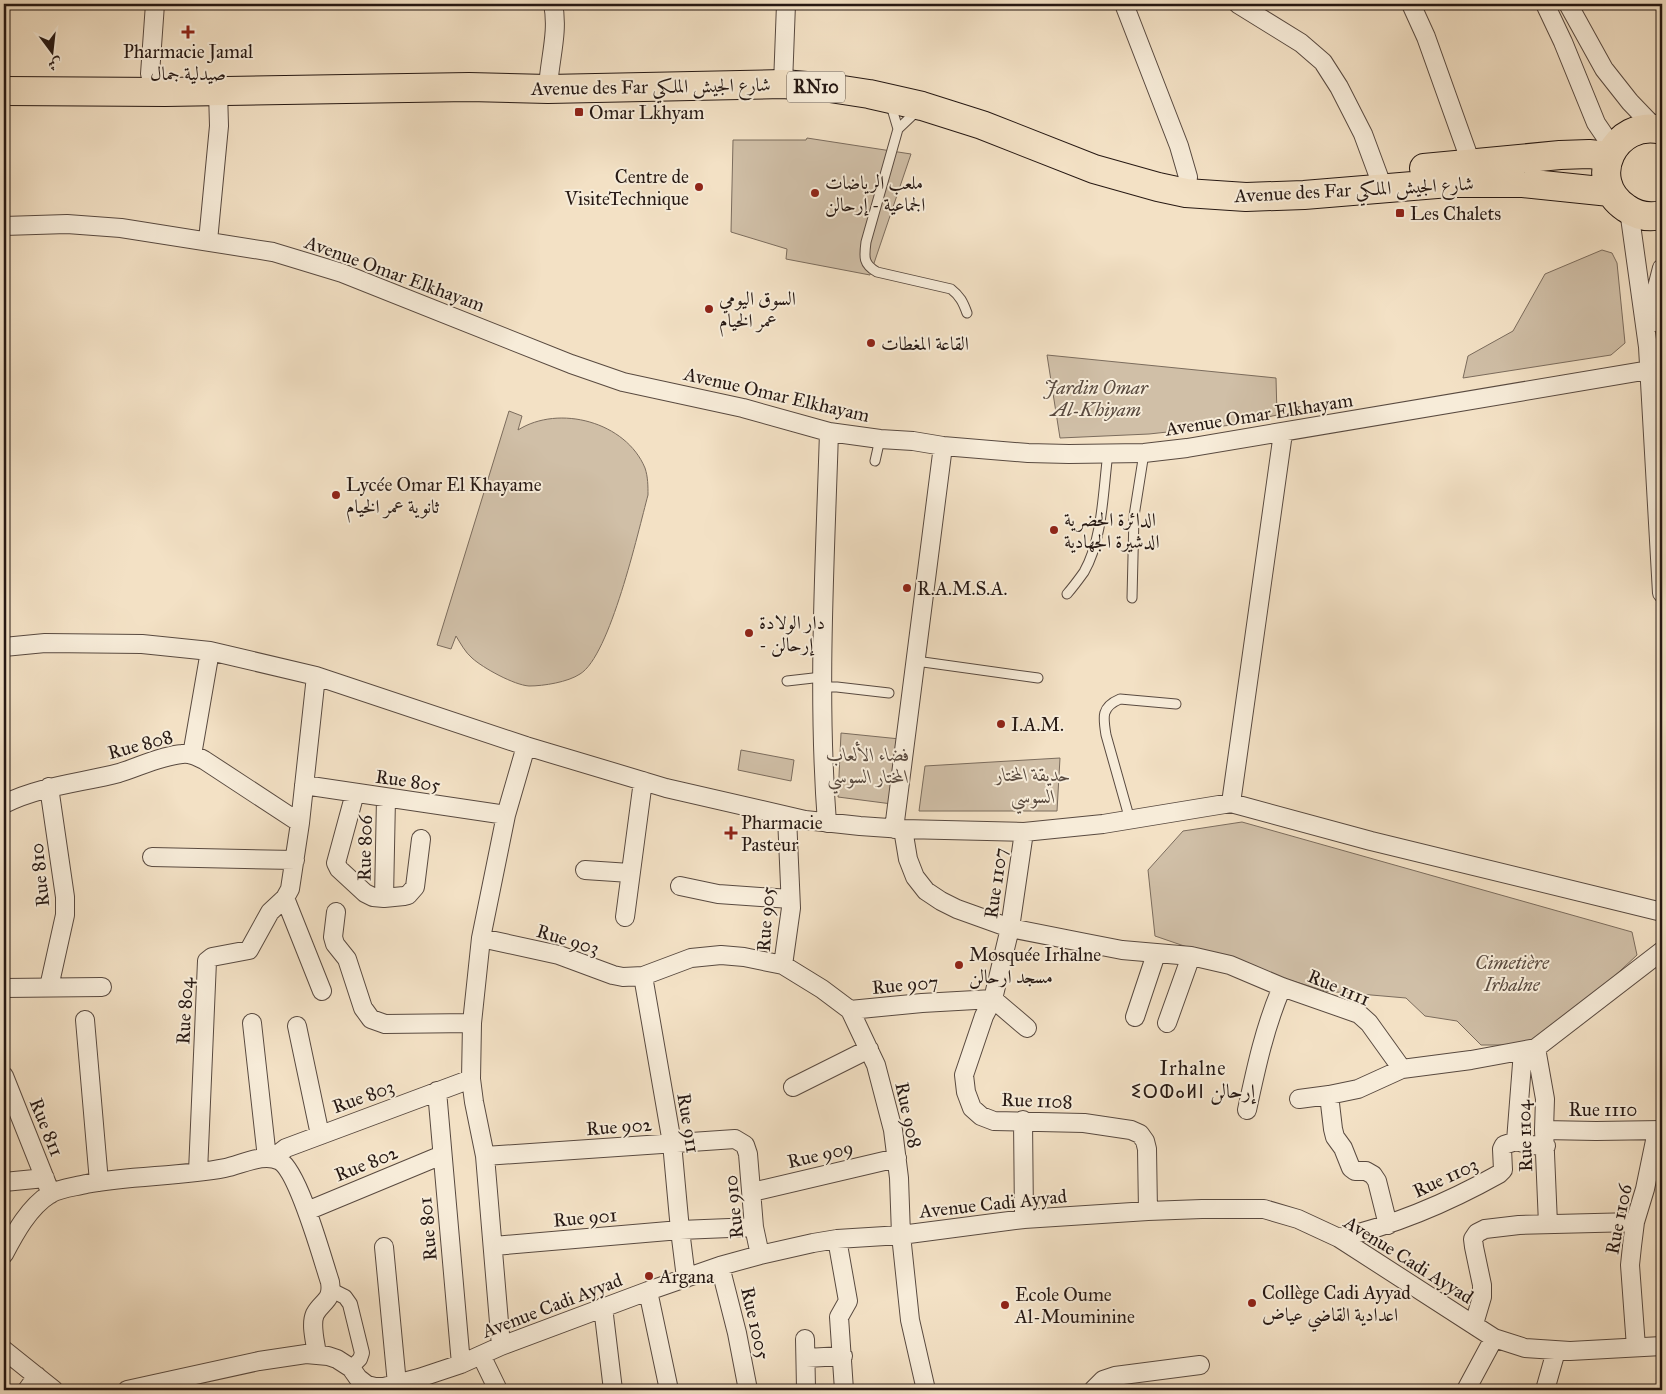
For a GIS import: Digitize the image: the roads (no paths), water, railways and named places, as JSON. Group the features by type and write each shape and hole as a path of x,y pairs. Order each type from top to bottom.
{"main road":[{"name":"Avenue des Far شارع الجيش الملكي","path":"4,76 150,74 548,80 860,76 902,84 972,107 1094,154 1144,169 1187,185 1246,197 1304,195 1472,163 1611,152"},
{"name":"Avenue des Far شارع الجيش الملكي","path":"784,78 922,106 982,124 1094,169 1158,187 1187,185"},
{"name":"Avenue des Far شارع الجيش الملكي","path":"4,91 218,91 469,87 548,80"},
{"path":"1620,201 1606,174 1611,152 1624,136 1639,129 1659,129"},
{"name":"Avenue des Far شارع الجيش الملكي","path":"1381,180 1449,183 1523,183 1620,201"},
{"name":"RN10","path":"1620,201 1634,214 1652,217 1662,215"}],"street":[{"path":"150,74 155,4"},
{"path":"548,80 554,32 555,15 553,4"},
{"path":"784,78 786,4"},
{"path":"1124,4 1179,146 1187,185"},
{"path":"1238,4 1301,43 1323,62 1339,87 1359,126 1381,180"},
{"path":"1411,4 1426,36 1472,163"},
{"path":"1545,4 1563,42 1596,123 1611,152"},
{"path":"1568,4 1604,69 1630,102 1659,129"},
{"path":"208,241 219,126 218,91"},
{"path":"1620,201 1648,347"},
{"name":"Avenue Omar Elkhayam","path":"4,226 67,224 121,228 273,252 342,273 571,364 623,382 743,408 828,432 943,446 1028,453 1144,453 1283,433 1649,370"},
{"path":"1662,268 1651,311 1648,347 1662,593"},
{"path":"827,823 823,769 822,682 828,432"},
{"path":"1231,803 1283,433"},
{"name":"Rue 1111","path":"943,446 916,661 898,829 914,877 926,891 941,901 957,909 1010,928 1122,950 1191,956 1230,965 1282,987 1359,1014 1369,1023 1402,1069"},
{"path":"4,647 45,643 142,644 210,651 316,676 526,746 666,788 787,817 827,823 898,829 1024,832 1103,824 1231,803 1370,841 1662,912"},
{"path":"192,754 210,651"},
{"name":"Rue 804","path":"198,1172 207,961 212,957 249,950 270,912 285,898 290,889 300,823 316,676"},
{"path":"501,1346 485,1156 471,1079 472,1023 481,938 506,815 526,746"},
{"name":"Rue 808","path":"4,804 49,787 117,773 172,756 192,754 300,823"},
{"path":"624,917 643,781"},
{"name":"Rue 805","path":"304,785 506,815"},
{"name":"Rue 810","path":"49,787 66,897 65,916 49,987"},
{"name":"Rue 806","path":"355,793 336,859 336,866 369,896 384,898 408,895 415,887 421,839"},
{"name":"Rue 806","path":"384,898 386,798"},
{"name":"Rue 905","path":"783,965 792,908 790,899 787,817"},
{"name":"Rue 1107","path":"993,999 1010,928 1024,832"},
{"path":"152,857 295,860"},
{"path":"585,870 630,873"},
{"path":"680,886 718,894 790,899"},
{"path":"285,898 322,991"},
{"path":"336,912 333,937 335,944 347,959 363,1008 371,1020 385,1024 472,1023"},
{"name":"Rue 903","path":"481,938 559,955 613,975 623,977 643,976"},
{"path":"1299,1099 1358,1089 1402,1069 1530,1050 1662,952"},
{"path":"1136,1017 1156,954"},
{"path":"643,976 692,958 721,955 744,957 783,965 822,989 850,1010"},
{"path":"1167,1023 1191,956"},
{"name":"Rue 911","path":"643,976 672,1144 686,1278"},
{"path":"1247,1110 1265,1033 1282,987"},
{"path":"4,988 102,988"},
{"path":"993,999 1027,1028"},
{"name":"Rue 907","path":"850,1010 993,999"},
{"name":"Rue 1108","path":"993,999 984,1016 964,1075 966,1092 972,1108 981,1116 994,1120 1084,1122 1108,1125 1140,1134 1146,1141 1147,1149 1148,1211"},
{"name":"Rue 908","path":"850,1010 876,1065 886,1099 897,1158 901,1235 910,1320 926,1390"},
{"path":"84,1020 99,1182"},
{"path":"128,1390 259,1361 295,1355 323,1355 314,1329 315,1315 326,1302 331,1290 330,1282 307,1211 294,1179 281,1162 270,1158 252,1023"},
{"path":"298,1026 320,1135"},
{"path":"793,1087 868,1049"},
{"path":"1516,1141 1530,1050"},
{"name":"Rue 1104","path":"1530,1050 1545,1098 1548,1224"},
{"name":"Rue 811","path":"4,1076 48,1186"},
{"name":"Rue 803","path":"48,1186 64,1189 99,1182 198,1172 270,1158 286,1148 471,1079"},
{"name":"Rue 801","path":"437,1091 461,1364"},
{"path":"1329,1095 1335,1137 1343,1148 1351,1168 1355,1171 1373,1175 1377,1181 1388,1225"},
{"path":"1023,1120 1024,1219"},
{"name":"Rue 1110","path":"1516,1141 1532,1145 1545,1138 1596,1131 1659,1130"},
{"name":"Rue 1106","path":"1636,1347 1630,1265 1635,1222 1659,1130"},
{"name":"Rue 902","path":"485,1156 735,1139 745,1145 748,1154"},
{"name":"Rue 1103","path":"1339,1238 1388,1225 1453,1197 1499,1174 1503,1170 1502,1150 1504,1145 1516,1141"},
{"name":"Rue 910","path":"748,1154 754,1226 760,1255"},
{"name":"Rue 802","path":"307,1211 442,1155"},
{"name":"Rue 909","path":"752,1192 897,1158"},
{"path":"4,1182 48,1186 43,1200 27,1216 4,1254"},
{"name":"Avenue Cadi Ayyad","path":"323,1355 345,1362 358,1378 367,1385 375,1387 397,1384 461,1364 501,1346 603,1307 720,1266 760,1255 837,1239 901,1235 1024,1219 1148,1211 1264,1209 1298,1219 1339,1238 1494,1338 1525,1348 1556,1351 1662,1346"},
{"path":"1474,1324 1482,1297 1482,1285 1474,1247 1474,1236 1485,1230 1519,1225 1635,1222"},
{"name":"Rue 901","path":"494,1246 680,1230 754,1226"},
{"path":"837,1239 848,1296 848,1301 839,1317 844,1390"},
{"path":"384,1247 397,1384"},
{"name":"Rue 1005","path":"720,1266 738,1333 748,1390"},
{"path":"331,1290 348,1300 354,1314 362,1353 360,1359 351,1368"},
{"path":"648,1291 670,1390"},
{"path":"603,1307 613,1390"},
{"path":"1466,1390 1494,1338"},
{"path":"805,1339 806,1388"},
{"path":"4,1350 32,1383 54,1390"},
{"path":"1545,1390 1556,1351"},
{"path":"481,1355 498,1390"},
{"path":"806,1358 843,1356"},
{"path":"1093,1390 1103,1380 1115,1376 1200,1365"}],"lane":[{"path":"889,99 898,129"},
{"path":"922,106 898,129 864,253 869,267 877,272 951,290 964,302 967,313"},
{"path":"875,461 880,439"},
{"path":"1067,594 1084,572 1093,551 1108,453"},
{"path":"1132,598 1134,516 1144,453"},
{"path":"916,661 1038,678"},
{"path":"786,681 822,682 837,687 889,693"},
{"path":"1130,820 1106,735 1104,722 1106,709 1112,703 1120,700 1176,704"}],"place":[{"name":"Pharmacie Jamal صيدلية جمال","path":"188,32"},
{"name":"Omar Lkhyam","path":"579,112"},
{"name":"Centre de VisiteTechnique","path":"699,187"},
{"name":"ملعب الرياضات الجماعية - إرحالن","path":"815,193"},
{"name":"Les Chalets","path":"1400,213"},
{"name":"السوق اليومي عمر الخيام","path":"709,309"},
{"name":"القاعة المغطات","path":"871,343"},
{"name":"Lycée Omar El Khayame ثانوية عمر الخيام","path":"336,495"},
{"name":"الدائرة الحضرية الدشيرة الجهادية","path":"1054,530"},
{"name":"R.A.M.S.A.","path":"907,588"},
{"name":"دار الولادة - إرحالن","path":"749,633"},
{"name":"I.A.M.","path":"1001,724"},
{"name":"Pharmacie Pasteur","path":"731,833"},
{"name":"Mosquée Irhalne مسجد ارحالن","path":"959,965"},
{"name":"Argana","path":"649,1276"},
{"name":"Collège Cadi Ayyad اعدادية القاضي عياض","path":"1252,1303"},
{"name":"Ecole Oume Al-Mouminine","path":"1005,1305"}],"district":[{"name":"Irhalne ⵉⵔⵀⴰⵍⵏ إرحالن","path":"1193,1080"}],"park label":[{"name":"Jardin Omar Al-Khiyam","path":"1096,398"},
{"name":"فضاء الألعاب المختار السوسي","path":"868,765"},
{"name":"حديقة المختار السوسي","path":"1033,785"},
{"name":"Cimetière Irhalne","path":"1512,973"}]}
